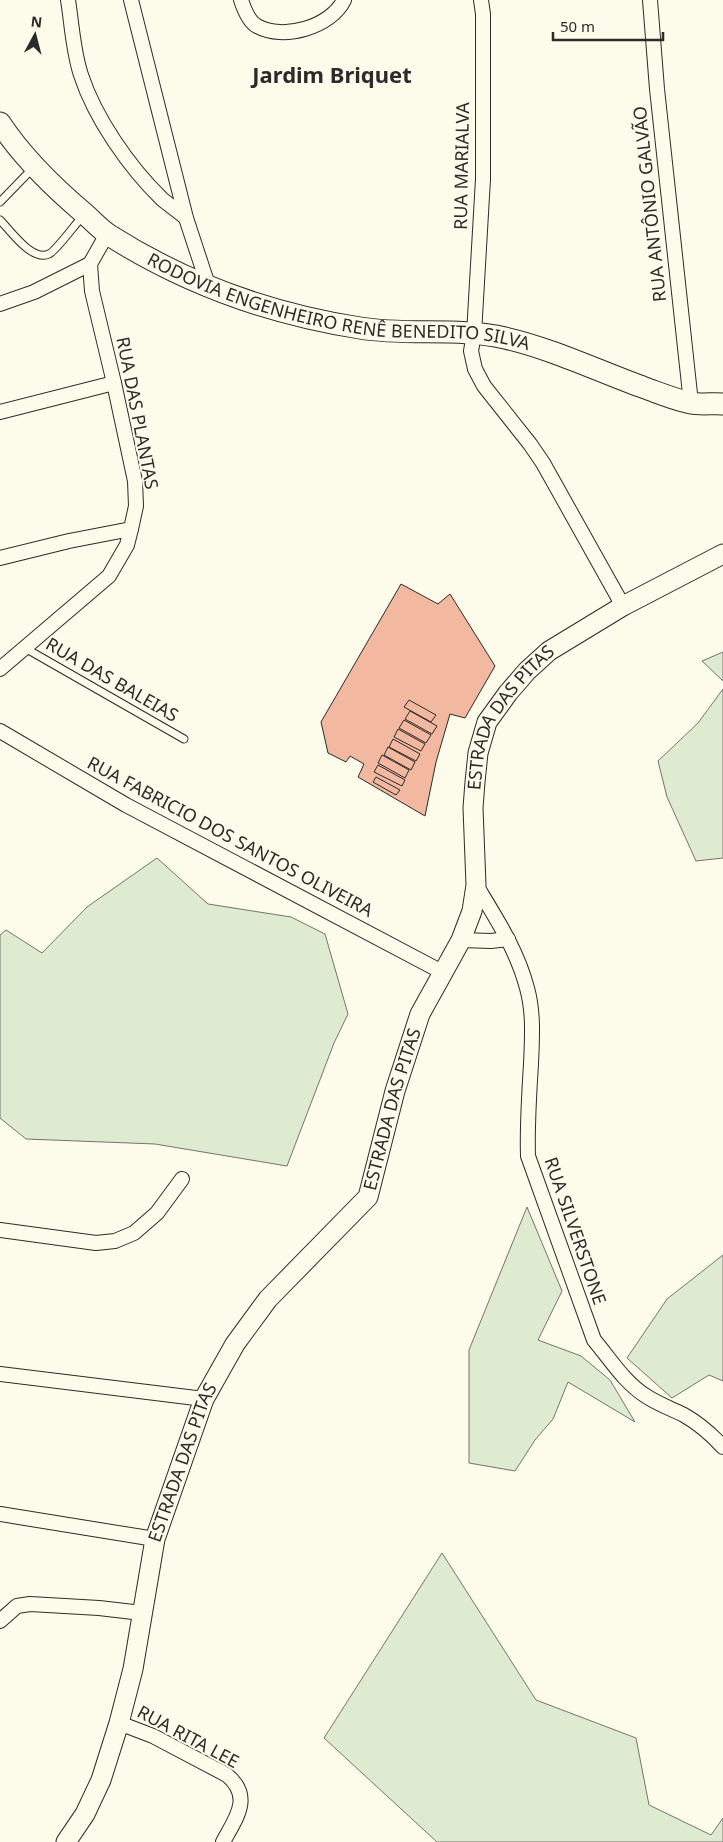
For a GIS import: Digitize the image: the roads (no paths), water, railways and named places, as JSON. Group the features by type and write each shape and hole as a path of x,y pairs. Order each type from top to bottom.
{"main road":[{"name":"RODOVIA ENGENHEIRO RENÊ BENEDITO SILVA","path":"0,123 9,137 53,186 107,234 209,288 253,304 360,328 398,333 441,332 503,338 560,354 599,371 691,403 723,404"}],"street":[{"path":"68,0 75,52 80,74 88,94 130,162 163,200 186,218"},
{"path":"131,0 186,218 209,288"},
{"path":"241,0 244,10 256,26 275,32 292,32 312,28 325,20 344,0"},
{"name":"RUA MARIALVA","path":"481,0 483,14 483,179 474,334 471,351 475,369 484,386 543,463 623,606"},
{"name":"RUA ANTÔNIO GALVÃO","path":"650,0 657,89 691,403"},
{"path":"0,304 34,292 90,264 107,234"},
{"name":"RUA DAS PLANTAS","path":"0,669 109,576 127,545 131,529 136,506 135,481 92,291 90,264"},
{"path":"0,412 114,382"},
{"path":"0,558 68,541 131,529"},
{"name":"ESTRADA DAS PITAS","path":"66,1842 85,1814 101,1780 119,1723 132,1669 155,1539 204,1399 234,1344 268,1299 368,1198 395,1091 420,1014 461,940 472,910 476,885 473,808 478,753 487,722 527,671 549,651 623,606 723,554"},
{"name":"RUA FABRICIO DOS SANTOS OLIVEIRA","path":"0,731 134,810 444,973"},
{"name":"RUA SILVERSTONE","path":"476,885 508,939 527,988 531,1011 528,1156 594,1340 624,1378 646,1396 686,1416 723,1447"},
{"path":"461,940 491,941 508,939"},
{"path":"0,1230 96,1243 115,1241 134,1233 157,1213 182,1179"},
{"path":"0,1374 204,1399"},
{"path":"0,1514 155,1539"},
{"path":"0,1622 17,1606 30,1604 99,1608 142,1613"},
{"name":"RUA RITA LEE","path":"119,1723 153,1736 232,1780 240,1792 240,1806 223,1842"}],"lane":[{"path":"0,202 35,166"},
{"path":"0,220 30,251 40,255 49,254 85,214"},
{"name":"RUA DAS BALEIAS","path":"26,648 184,739"}],"district":[{"name":"Jardim Briquet","path":"332,75"}]}
